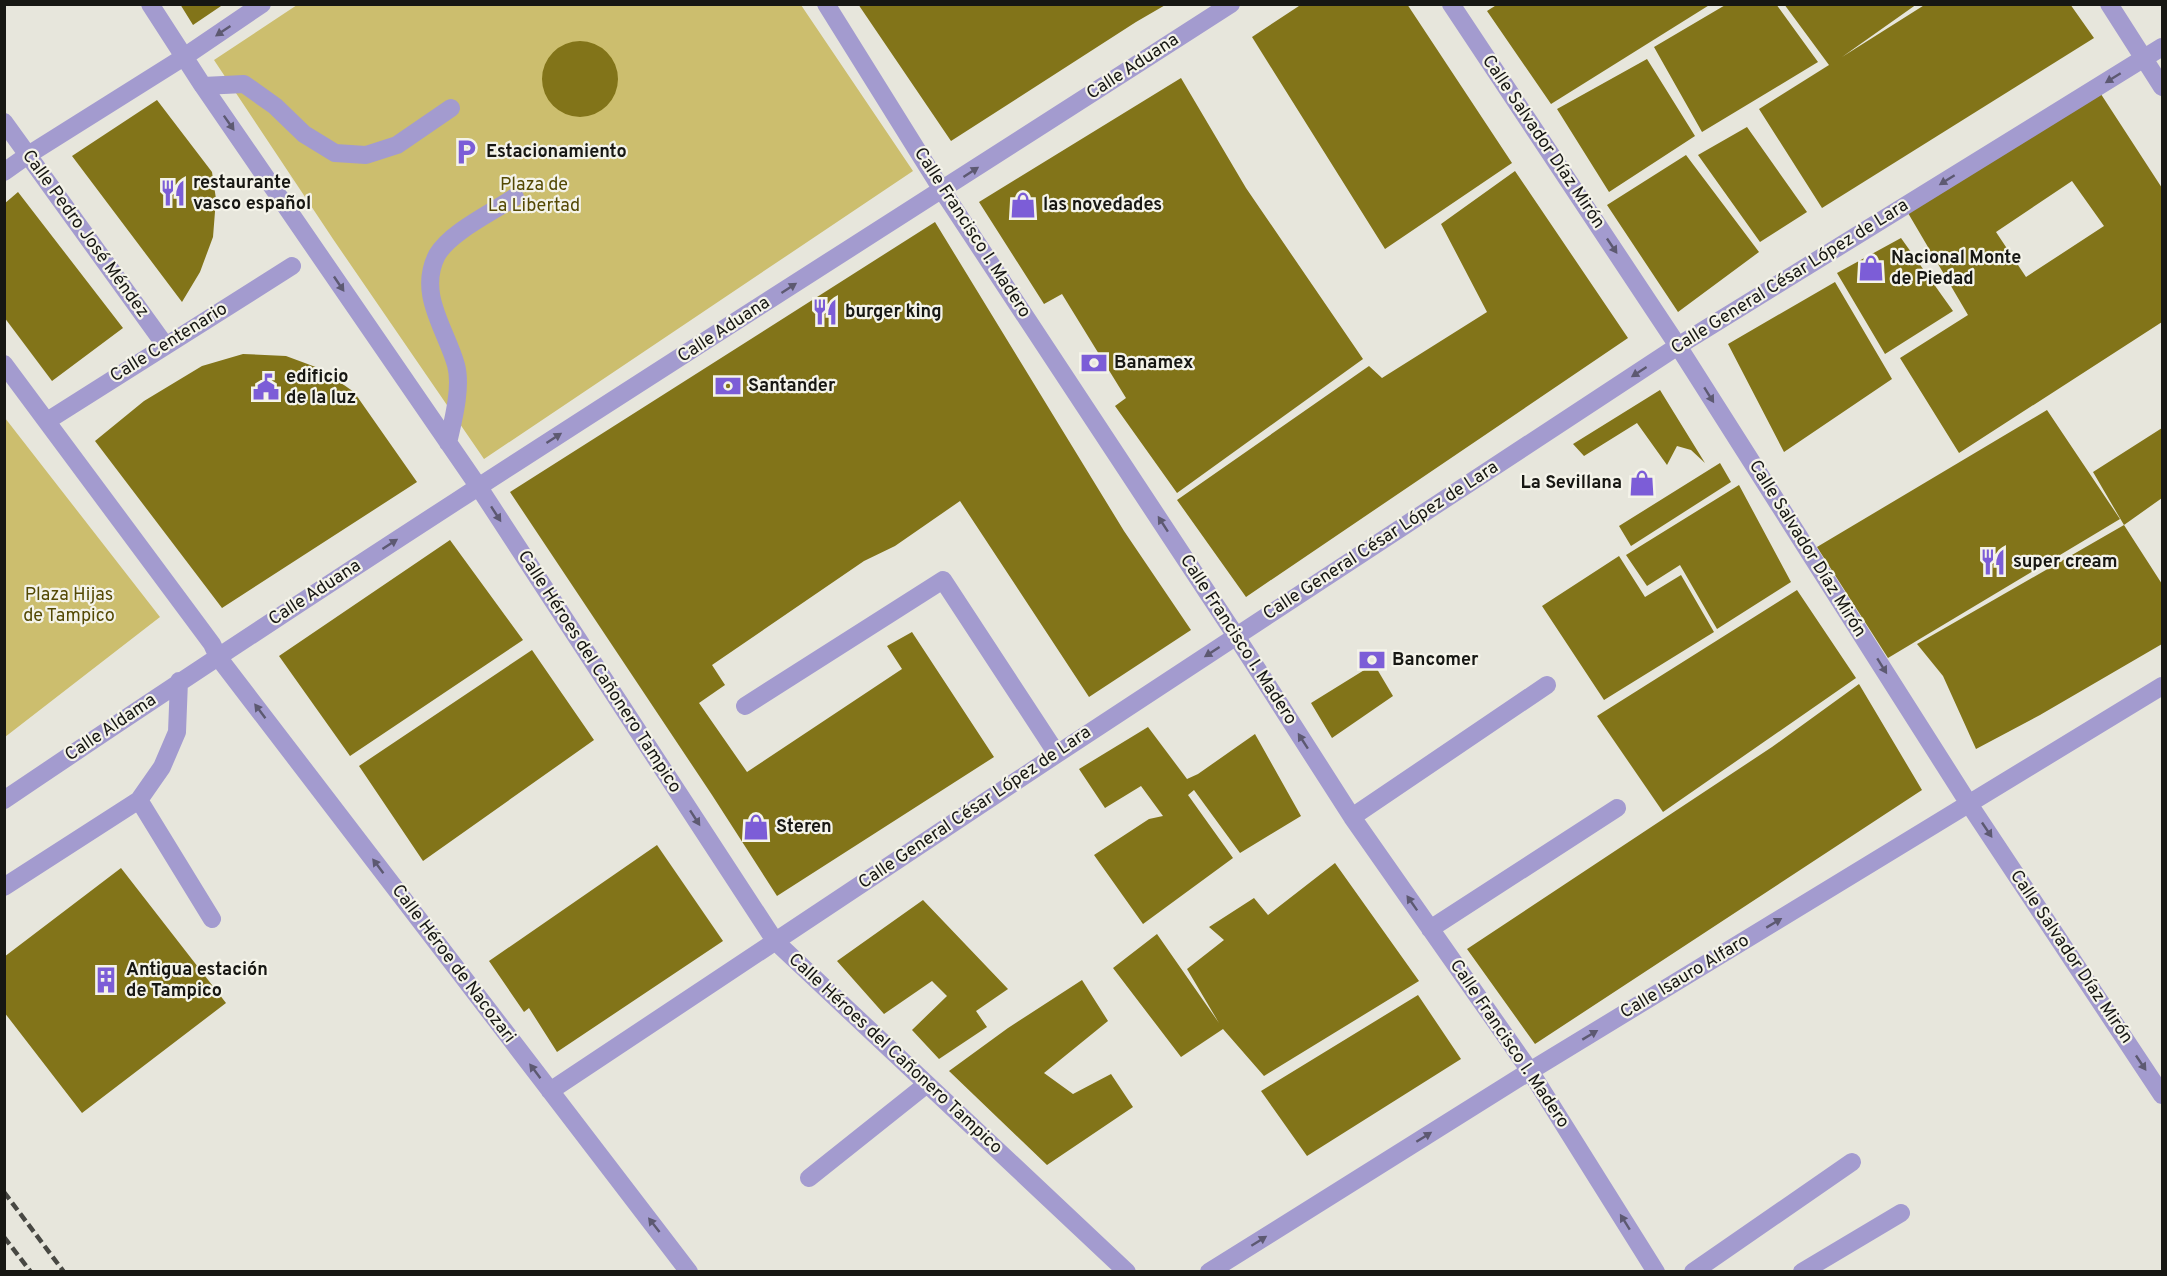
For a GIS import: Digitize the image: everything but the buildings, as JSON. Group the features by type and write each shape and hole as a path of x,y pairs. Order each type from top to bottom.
{"street":[{"name":"Calle Héroes del Cañonero Tampico","path":"150,4 203,86 478,486 775,941 1127,1272"},
{"path":"4,172 184,57 262,4"},
{"name":"Calle Francisco I. Madero","path":"826,4 942,190 1236,636 1352,817 1530,1071 1656,1272"},
{"name":"Calle Aduana","path":"218,657 478,486 1231,4"},
{"name":"Calle Salvador Díaz Mirón","path":"1451,4 1678,346 1969,804 2163,1095"},
{"path":"2109,4 2163,87"},
{"name":"Calle General César López de Lara","path":"550,1091 1678,346 2163,47"},
{"path":"203,86 244,84 275,106 304,134 334,153 366,155 397,145 451,108"},
{"name":"Calle Pedro José Méndez","path":"4,122 165,345"},
{"path":"448,443 457,408 457,367 429,288 438,255 454,237 515,197"},
{"name":"Calle Centenario","path":"47,421 292,266"},
{"name":"Calle Héroe de Nacozari","path":"4,364 212,644 218,657 689,1272"},
{"path":"745,706 943,580 1057,754"},
{"name":"Calle Aldama","path":"4,800 218,657"},
{"path":"4,887 140,800 162,767 177,732 179,681"},
{"path":"1352,817 1547,685"},
{"name":"Calle Isauro Alfaro","path":"1209,1272 1530,1071 2163,686"},
{"path":"140,800 212,919"},
{"path":"1430,929 1617,808"},
{"path":"809,1178 927,1084"},
{"path":"1693,1272 1852,1162"},
{"path":"1802,1272 1901,1213"}],"green space":[{"name":"Plaza de La Libertad","path":"297,5 801,5 913,171 484,459 214,60"},
{"name":"Plaza Hijas de Tampico","path":"5,418 160,617 5,737"}],"railway":[{"path":"4,1192 64,1272"},
{"path":"4,1237 31,1272"}],"place":[{"name":"Estacionamiento","path":"466,152"},
{"name":"restaurante vasco español","path":"173,193"},
{"name":"las novedades","path":"1023,205"},
{"name":"Nacional Monte de Piedad","path":"1871,268"},
{"name":"burger king","path":"825,312"},
{"name":"Banamex","path":"1094,363"},
{"name":"Santander","path":"728,386"},
{"name":"edificio de la luz","path":"266,387"},
{"name":"La Sevillana","path":"1642,483"},
{"name":"super cream","path":"1993,562"},
{"name":"Bancomer","path":"1372,660"},
{"name":"Steren","path":"756,827"},
{"name":"Antigua estación de Tampico","path":"106,980"}]}
